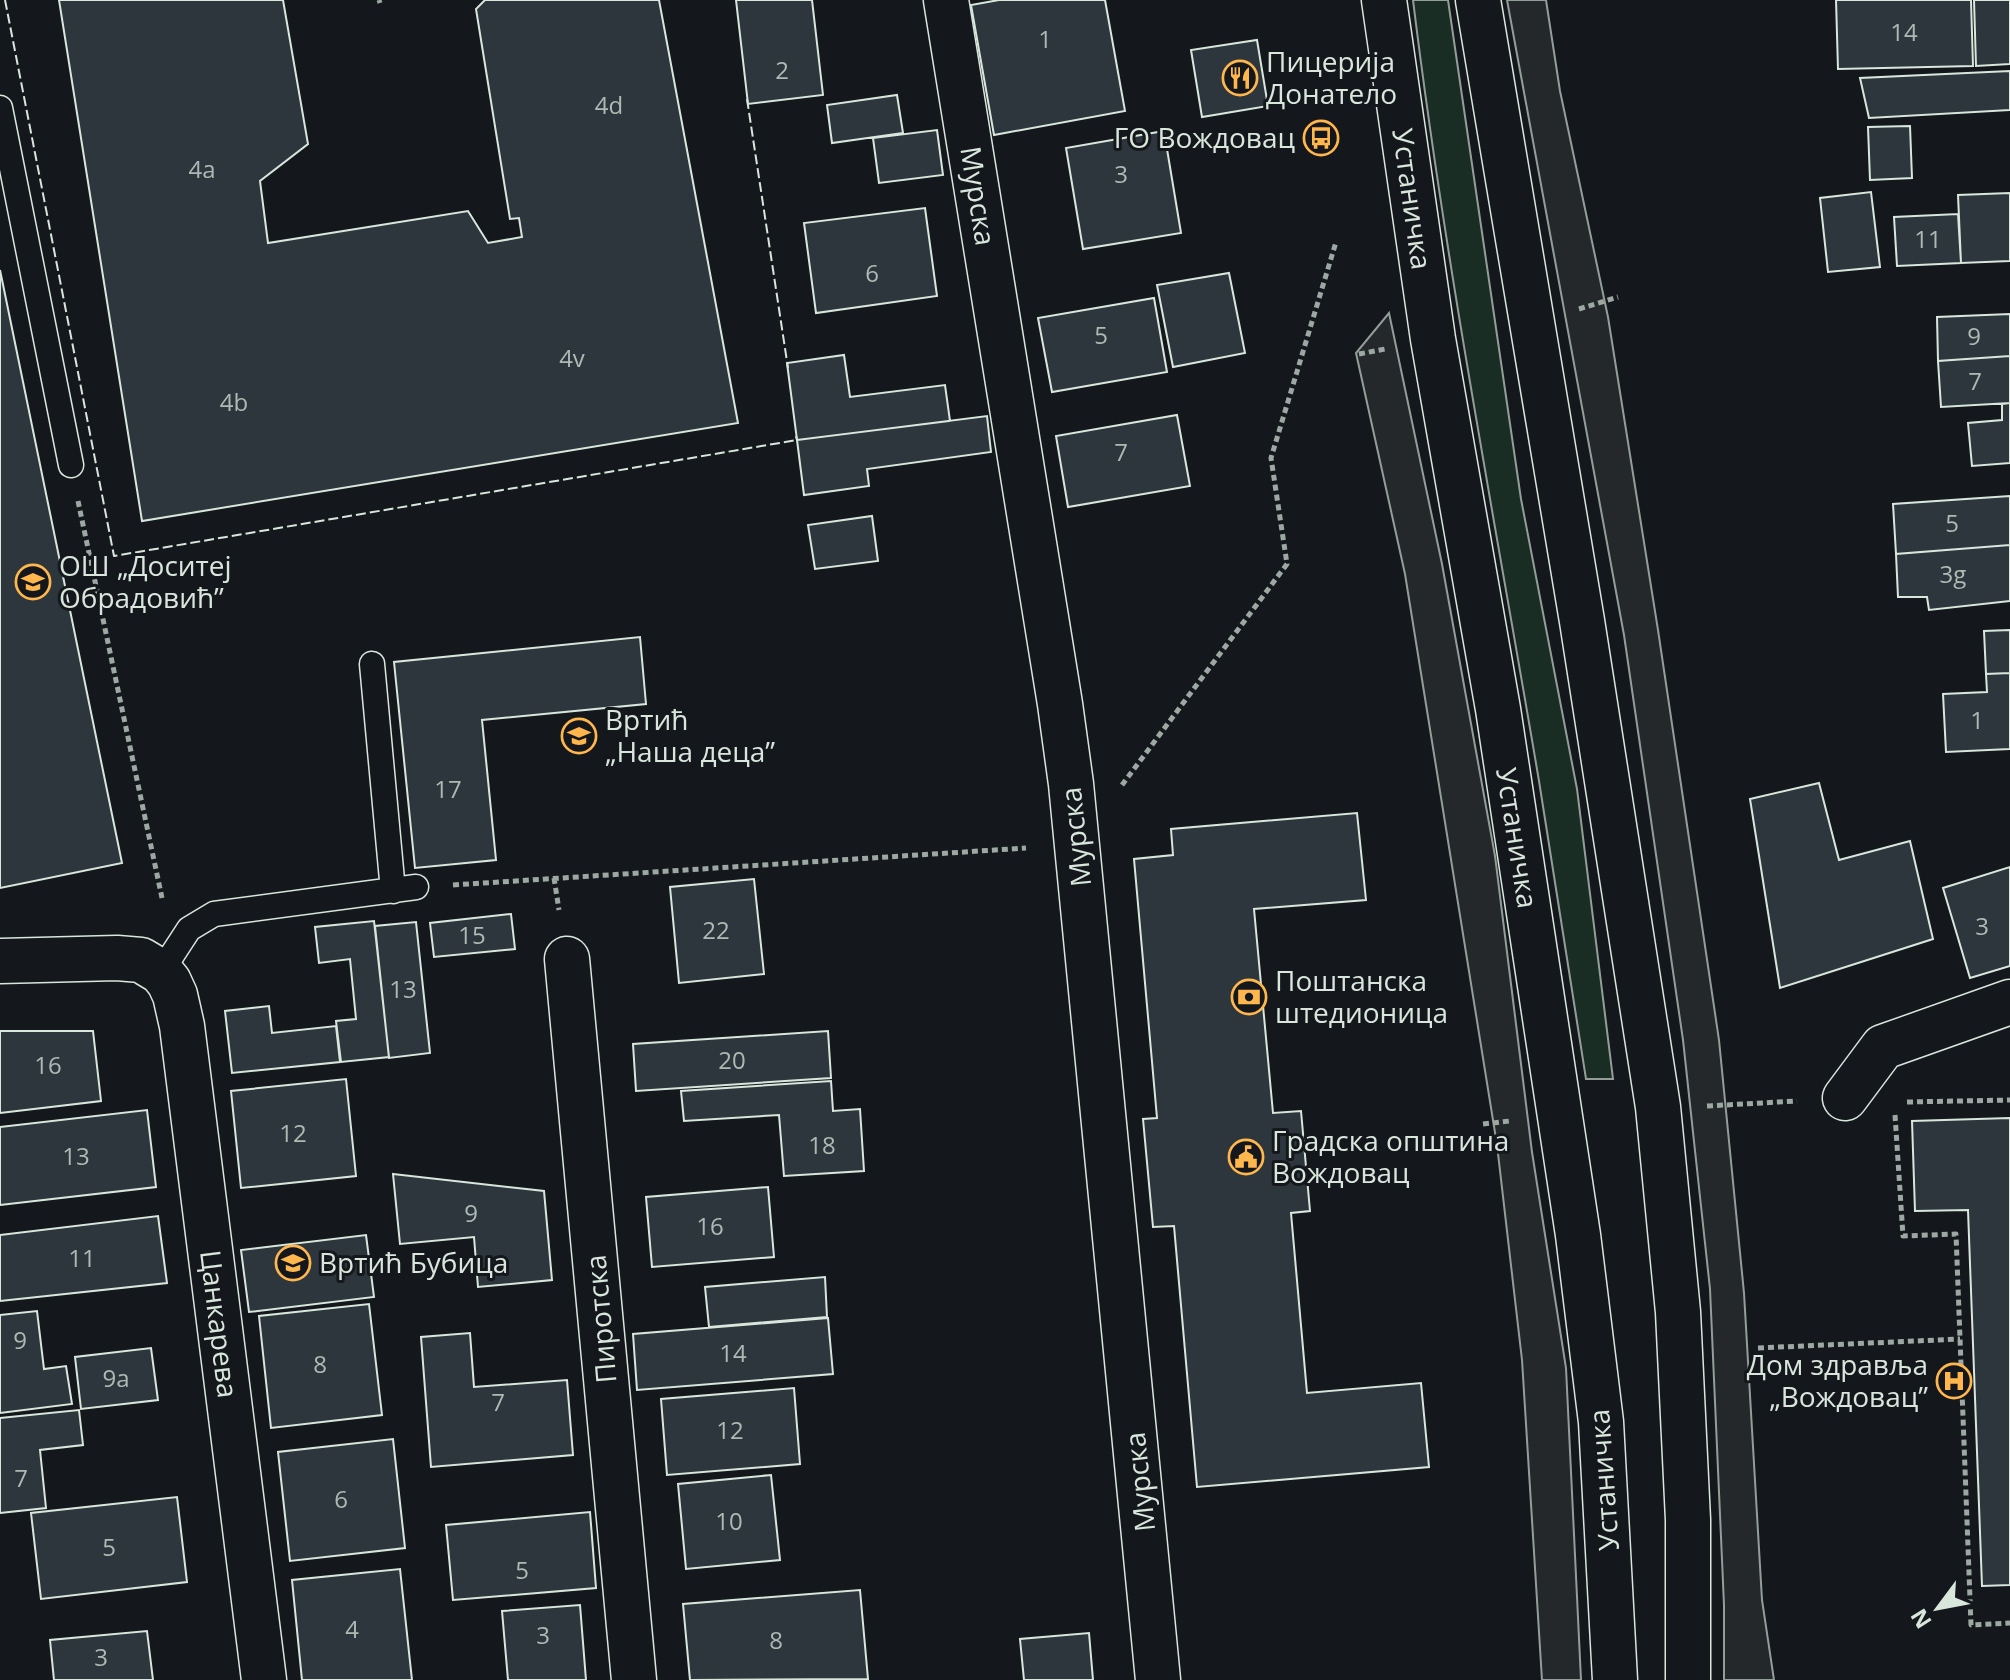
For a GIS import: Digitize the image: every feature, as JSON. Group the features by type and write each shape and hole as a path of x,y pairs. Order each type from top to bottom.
{"street":[{"name":"Мурска","path":"946,0 1060,704 1077,844 1158,1680"},
{"name":"Устаничка","path":"1384,0 1433,339 1498,709 1578,1235 1601,1422 1615,1680"},
{"path":"1478,0 1585,636 1658,1107 1678,1312 1688,1520 1688,1680"},
{"path":"0,961 117,958 167,962"},
{"name":"Пиротска","path":"567,959 634,1680"},
{"name":"Цанкарева","path":"167,962 182,1026 264,1680"},
{"path":"1845,1098 1883,1047 2010,1002"}],"lane":[{"path":"0,108 71,465"},
{"path":"167,962 189,929 214,914 405,889 372,664"}],"path":[{"path":"405,889 1077,844 1287,564 1271,458 1336,242"},
{"path":"71,465 167,962"},
{"path":"2010,1100 1894,1102 1903,1236 1956,1234 1971,1625 2010,1623"},
{"path":"1758,1348 1960,1339"}],"green space":[{"path":"1413,0 1448,0 1521,499 1577,789 1613,1079 1586,1079 1539,781 1455,294"}],"shaded area":[{"path":"1507,0 1546,0 1560,91 1608,317 1658,630 1719,1040 1744,1293 1762,1600 1774,1680 1724,1680 1724,1605 1710,1289 1683,1040 1624,635"},
{"path":"1389,313 1442,564 1495,856 1532,1152 1566,1368 1581,1680 1542,1680 1522,1360 1497,1145 1405,574 1356,353"}],"building":[{"path":"59,0 283,0 308,144 260,181 268,243 468,211 488,243 522,237 519,218 510,219 476,9 485,0 659,0 738,423 142,521"},
{"path":"736,0 812,0 823,95 748,104"},
{"path":"999,0 1105,0 1125,111 994,135 971,5"},
{"path":"1836,0 1971,0 1973,66 1838,69"},
{"path":"1974,0 2010,0 2010,64 1976,66"},
{"path":"1257,40 1268,106 1202,117 1191,50"},
{"path":"2010,71 2010,110 1869,118 1860,78"},
{"path":"897,95 903,133 832,143 827,105"},
{"path":"1910,126 1912,178 1870,180 1868,127"},
{"path":"937,130 943,175 879,183 873,138"},
{"path":"1164,131 1181,233 1083,249 1066,148"},
{"path":"1871,192 1880,267 1828,272 1820,198"},
{"path":"2010,193 2010,261 1961,263 1958,195"},
{"path":"925,208 937,296 816,313 804,223"},
{"path":"1958,214 1961,263 1897,266 1894,217"},
{"name":"ОШ „Доситеј Обрадовић”","path":"0,270 122,863 0,888"},
{"path":"1229,273 1245,353 1173,367 1157,285"},
{"path":"1154,298 1167,372 1052,392 1038,318"},
{"path":"2010,314 2010,356 1938,361 1937,317"},
{"path":"844,355 850,397 945,385 950,421 797,440 787,363"},
{"path":"2010,356 2010,403 1941,407 1938,361"},
{"path":"2010,403 2010,463 1972,466 1968,423 2002,420 2002,404"},
{"path":"1177,415 1190,486 1068,507 1056,436"},
{"path":"987,416 991,452 867,469 869,486 804,495 797,440"},
{"path":"2010,496 2010,545 1896,554 1893,504"},
{"path":"872,516 878,561 815,569 808,525"},
{"path":"2010,545 2010,601 1929,610 1927,597 1898,597 1896,554"},
{"path":"2010,630 2010,673 1986,674 1984,631"},
{"path":"640,637 646,704 482,720 496,860 415,868 394,662"},
{"path":"2010,673 2010,749 1946,752 1943,694 1987,692 1986,674"},
{"path":"1819,783 1839,860 1910,841 1933,939 1780,988 1750,799"},
{"path":"1357,813 1366,900 1254,909 1273,1113 1301,1111 1310,1211 1291,1213 1307,1393 1421,1383 1429,1467 1197,1487 1174,1226 1153,1227 1143,1119 1157,1118 1134,859 1173,855 1171,829"},
{"path":"2010,867 2010,966 1970,978 1943,888"},
{"path":"754,879 764,974 679,983 670,887"},
{"path":"511,914 515,949 434,957 430,923"},
{"path":"374,921 389,1057 341,1062 336,1021 356,1019 350,959 319,963 315,927"},
{"path":"416,922 430,1053 389,1058 375,926"},
{"path":"269,1006 272,1033 336,1026 340,1062 232,1073 225,1011"},
{"path":"0,1031 93,1031 101,1101 0,1113"},
{"path":"828,1031 831,1078 636,1091 633,1044"},
{"path":"346,1079 356,1176 241,1188 231,1091"},
{"path":"831,1081 833,1111 860,1109 864,1171 784,1176 779,1115 684,1121 681,1091"},
{"path":"147,1110 156,1187 0,1205 0,1127"},
{"path":"2010,1118 2010,1585 1982,1586 1968,1210 1915,1211 1912,1121"},
{"path":"393,1174 544,1191 552,1280 478,1287 474,1237 400,1244"},
{"path":"768,1187 774,1257 652,1267 646,1197"},
{"path":"158,1216 167,1283 0,1301 0,1235"},
{"path":"366,1235 374,1297 249,1312 241,1250"},
{"path":"825,1277 827,1317 709,1327 705,1287"},
{"path":"369,1304 382,1415 271,1428 259,1316"},
{"path":"37,1311 44,1369 66,1366 72,1404 0,1413 0,1315"},
{"path":"828,1318 833,1374 637,1390 633,1334"},
{"path":"470,1333 474,1387 567,1380 573,1455 431,1467 421,1337"},
{"path":"151,1348 158,1400 81,1409 75,1357"},
{"path":"794,1388 800,1464 667,1475 661,1399"},
{"path":"79,1410 83,1445 40,1450 46,1508 0,1513 0,1418"},
{"path":"393,1439 405,1548 290,1561 278,1452"},
{"path":"771,1475 780,1560 686,1569 678,1484"},
{"path":"177,1497 187,1582 41,1599 31,1513"},
{"path":"590,1512 596,1588 453,1600 446,1525"},
{"path":"400,1569 412,1680 302,1680 292,1580"},
{"path":"860,1590 868,1679 690,1680 683,1604"},
{"path":"580,1605 586,1680 508,1680 502,1611"},
{"path":"147,1631 153,1680 54,1680 50,1640"},
{"path":"1089,1633 1093,1680 1024,1680 1020,1639"}],"fence":[{"path":"5,0 114,556 797,440 796,436"},
{"path":"747,99 788,368"}],"place":[{"name":"Пицерија Донатело","path":"1240,78"},
{"name":"ГО Вождовац","path":"1321,138"},
{"name":"ОШ „Доситеј Обрадовић”","path":"33,582"},
{"name":"Вртић „Наша деца”","path":"579,736"},
{"name":"Поштанска штедионица","path":"1249,997"},
{"name":"Градска општина Вождовац","path":"1246,1157"},
{"name":"Вртић Бубица","path":"293,1263"},
{"name":"Дом здравља „Вождовац”","path":"1954,1381"}]}
